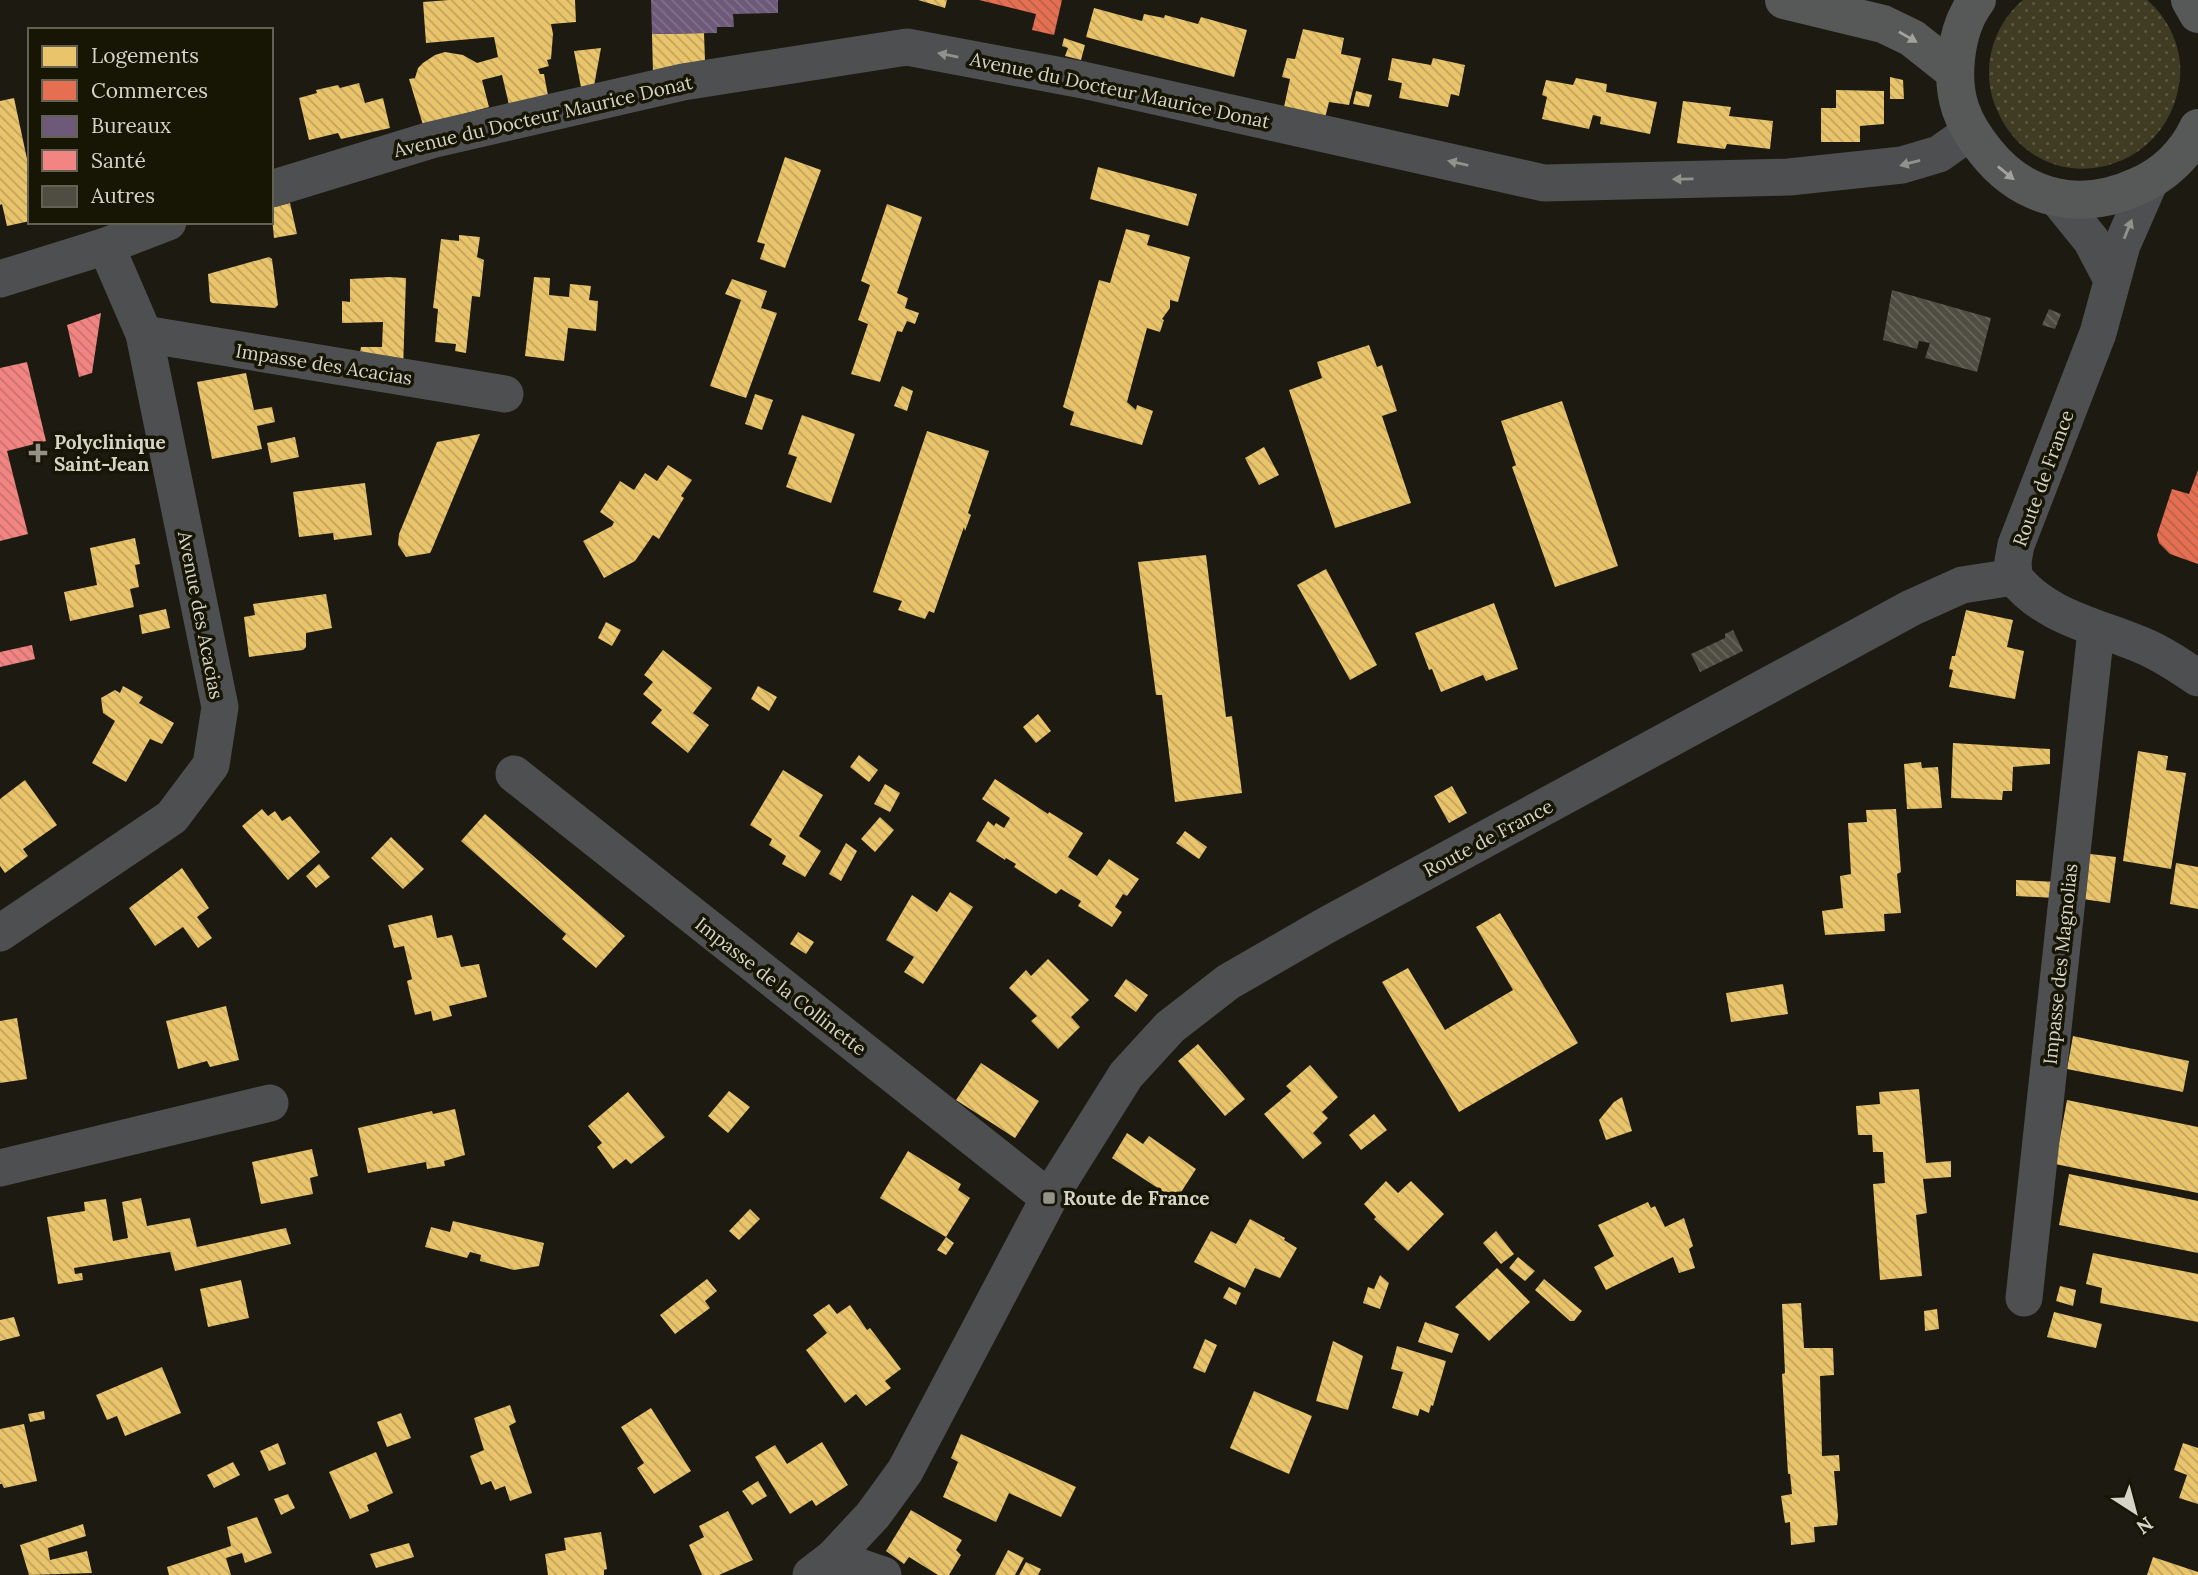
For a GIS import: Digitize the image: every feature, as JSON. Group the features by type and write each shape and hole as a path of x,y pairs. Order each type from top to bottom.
{"main road":[{"path":"1784,0 1883,24 1912,38 1955,72"},
{"path":"1977,0 1962,27 1955,72 1956,95 1970,132 2001,171 2037,192 2057,198 2089,200 2120,194 2150,181 2168,168 2193,142"},
{"path":"2190,0 2198,14"}],"street":[{"name":"Avenue du Docteur Maurice Donat","path":"273,188 431,140 682,82 907,47 1083,80 1544,183 1789,177 1902,166 1939,155 1970,132"},
{"name":"Route de France","path":"822,1566 873,1515 905,1472 1049,1198 1126,1075 1170,1027 1228,982 1442,862 1911,608 1962,585 2014,577 2016,545 2098,333 2111,278 2132,218 2150,181"},
{"path":"2057,198 2096,247 2111,278"},
{"path":"0,279 106,246 163,224"},
{"name":"Avenue des Acacias","path":"0,933 172,817 211,765 220,707 144,334 106,246"},
{"name":"Impasse des Acacias","path":"144,334 505,394"},
{"path":"2014,577 2024,591 2055,610 2096,630 2147,648 2198,678"},
{"name":"Impasse des Magnolias","path":"2024,1298 2096,630"},
{"name":"Impasse de la Collinette","path":"514,774 1049,1198"},
{"path":"0,1168 270,1103"},
{"path":"822,1566 883,1575"}],"shaded area":[{"path":"2023,0 2147,0 2156,8 2174,38 2180,73 2179,85 2168,117 2149,142 2125,159 2097,168 2068,167 2040,158 2015,139 1994,103 1989,68 1999,31 2007,17"}],"building: Logements":[{"path":"575,0 576,22 551,24 553,34 551,59 547,60 549,66 538,69 540,74 544,74 549,101 509,105 502,75 482,80 489,107 423,125 409,79 415,78 423,63 445,52 463,55 477,63 498,57 494,37 426,43 423,2"},
{"path":"918,0 947,0 945,8"},
{"path":"1094,8 1142,21 1144,14 1164,18 1165,15 1198,24 1201,17 1247,30 1234,77 1086,37"},
{"path":"1303,29 1344,38 1341,54 1361,58 1349,105 1329,102 1325,118 1284,107 1290,79 1282,77 1287,58 1295,59"},
{"path":"704,33 705,61 653,74 652,34"},
{"path":"1064,38 1085,45 1081,60 1065,56 1068,48 1062,46"},
{"path":"601,48 594,86 581,87 574,51"},
{"path":"1392,58 1431,65 1433,58 1465,65 1459,96 1451,94 1448,107 1399,98 1402,83 1388,80"},
{"path":"1890,77 1903,80 1904,99 1890,99"},
{"path":"1576,78 1607,84 1606,92 1657,102 1650,134 1600,124 1601,117 1593,115 1589,129 1542,119 1547,97 1542,95 1546,80 1573,85"},
{"path":"359,83 365,103 383,98 390,128 341,139 338,133 309,140 299,98 317,93 316,90"},
{"path":"1836,90 1884,91 1884,124 1860,126 1860,142 1821,142 1821,108 1836,108"},
{"path":"1356,91 1372,95 1369,107 1353,104"},
{"path":"14,98 28,159 28,221 7,226 2,204 0,205 0,101"},
{"path":"1683,101 1731,107 1729,116 1773,121 1770,149 1727,144 1725,149 1677,143"},
{"path":"785,157 821,170 785,268 760,259 765,244 757,242"},
{"path":"1098,167 1197,194 1188,226 1090,199"},
{"path":"290,203 297,234 274,238 273,207"},
{"path":"887,204 922,217 897,293 908,298 905,308 919,313 915,324 907,321 902,332 897,331 880,382 851,374 868,324 858,320 870,285 861,281"},
{"path":"1126,229 1150,235 1147,245 1190,257 1178,302 1170,300 1170,308 1162,319 1164,320 1160,332 1147,328 1127,402 1136,410 1137,405 1153,411 1142,445 1070,425 1074,412 1063,407 1099,280 1110,283"},
{"path":"459,235 480,237 477,257 484,260 480,297 472,296 466,353 455,351 456,344 435,342 438,309 433,308 441,239 459,241"},
{"path":"269,257 272,259 278,305 275,308 210,301 208,274"},
{"path":"534,277 550,278 549,295 569,297 570,284 591,286 589,300 598,301 596,331 568,328 564,361 525,356"},
{"path":"406,278 403,370 358,363 361,347 382,347 383,322 342,323 342,301 350,302 350,279"},
{"path":"732,279 767,291 761,308 777,313 746,398 710,386 741,300 725,294"},
{"path":"1369,345 1377,367 1382,365 1397,411 1382,416 1411,503 1335,528 1289,390 1322,378 1317,362"},
{"path":"246,373 254,410 272,407 275,422 257,426 262,449 212,459 197,382"},
{"path":"902,386 913,391 907,411 894,406"},
{"path":"755,394 773,400 762,430 745,424"},
{"path":"1562,401 1618,566 1555,587 1512,467 1516,465 1501,421"},
{"path":"802,415 855,434 831,503 786,487 797,457 788,454"},
{"path":"927,431 989,451 968,513 971,515 965,531 964,527 934,613 929,611 925,619 898,610 902,601 873,592"},
{"path":"480,434 430,553 406,557 398,545 399,534 437,442"},
{"path":"295,437 299,457 271,463 267,443"},
{"path":"1264,447 1279,475 1259,485 1245,458"},
{"path":"668,465 692,480 681,496 684,498 659,539 653,535 635,561 604,578 583,541 612,526 614,522 600,512 620,481 634,490 645,473 657,481"},
{"path":"365,483 372,535 334,540 333,533 299,537 293,492"},
{"path":"135,538 140,564 135,565 139,587 130,589 134,607 70,621 64,592 97,585 90,548"},
{"path":"1206,555 1226,717 1232,716 1242,793 1175,802 1162,695 1156,695 1138,562"},
{"path":"1326,569 1377,665 1350,680 1297,585"},
{"path":"326,594 332,628 306,633 306,647 303,650 249,657 244,617 255,615 253,604"},
{"path":"1494,603 1518,669 1486,681 1483,675 1441,692 1432,669 1429,670 1415,633"},
{"path":"166,609 170,628 142,634 139,615"},
{"path":"1966,610 2013,620 2007,647 2024,651 2015,699 1949,687 1953,670 1949,669 1952,656 1955,656"},
{"path":"606,622 621,630 612,646 598,638"},
{"path":"663,650 712,688 693,713 709,725 688,753 651,723 662,710 643,694 653,682 644,675"},
{"path":"123,686 143,697 139,703 174,723 162,744 150,739 126,782 92,763 115,721 103,713 101,698 115,690 120,693"},
{"path":"758,686 777,697 769,711 751,699"},
{"path":"1038,714 1051,731 1036,743 1023,727"},
{"path":"1953,743 2050,749 2050,764 2013,767 2012,791 2003,791 2002,800 1951,798"},
{"path":"2138,751 2168,756 2166,770 2186,773 2171,869 2123,861"},
{"path":"859,755 878,770 869,782 850,767"},
{"path":"1921,762 1922,768 1938,767 1942,808 1907,809 1904,764"},
{"path":"783,770 823,795 799,836 821,851 805,877 782,864 786,856 769,845 772,839 750,825"},
{"path":"995,779 1048,814 1049,812 1083,833 1068,857 1097,876 1109,859 1139,879 1127,896 1123,894 1115,907 1122,912 1112,927 1078,906 1081,901 1061,889 1056,894 1014,867 1016,864 976,841 988,821 994,826 996,823 1004,828 1010,818 982,799"},
{"path":"25,780 57,825 23,849 28,856 5,873 0,866 0,799"},
{"path":"885,784 900,793 890,812 874,804"},
{"path":"1452,786 1467,813 1449,823 1434,796"},
{"path":"262,809 268,816 275,811 282,821 290,816 320,852 288,880 242,826"},
{"path":"1896,809 1901,872 1897,874 1901,913 1884,914 1885,931 1825,935 1822,911 1843,908 1840,876 1851,874 1848,823 1867,822 1866,810"},
{"path":"485,814 625,936 596,968 562,939 566,934 461,841"},
{"path":"880,817 894,830 875,852 861,839"},
{"path":"1185,831 1207,847 1199,859 1176,843"},
{"path":"391,837 424,869 403,889 371,858"},
{"path":"846,843 857,851 841,881 829,874"},
{"path":"2082,853 2116,857 2110,903 2076,898"},
{"path":"2176,863 2198,867 2198,909 2170,904"},
{"path":"319,864 330,877 316,888 306,876"},
{"path":"182,868 209,908 197,917 212,938 198,948 183,927 155,946 129,908"},
{"path":"2016,880 2058,882 2056,898 2016,896"},
{"path":"950,892 973,907 923,984 904,972 914,957 886,940 912,895 937,912"},
{"path":"1500,913 1578,1043 1459,1112 1382,982 1408,968 1445,1030 1513,990 1476,927"},
{"path":"432,915 437,938 452,935 461,967 479,964 487,997 449,1006 452,1016 433,1021 431,1011 415,1015 407,981 412,979 404,946 394,948 388,925"},
{"path":"798,932 814,942 806,954 790,944"},
{"path":"1048,959 1089,1000 1071,1017 1080,1027 1058,1049 1031,1021 1037,1016 1009,988 1026,970 1031,976"},
{"path":"1126,979 1148,995 1136,1012 1114,996"},
{"path":"1783,984 1788,1014 1731,1022 1726,993"},
{"path":"226,1006 239,1060 210,1067 207,1061 178,1069 166,1021"},
{"path":"17,1018 27,1079 0,1083 0,1021"},
{"path":"2073,1036 2189,1061 2183,1092 2067,1069"},
{"path":"1198,1044 1245,1099 1225,1116 1178,1061"},
{"path":"981,1063 1039,1101 1015,1138 956,1100"},
{"path":"1310,1065 1338,1097 1322,1112 1328,1118 1313,1133 1322,1143 1303,1159 1264,1114 1291,1091 1286,1086"},
{"path":"1919,1089 1926,1163 1951,1161 1951,1177 1923,1179 1927,1213 1916,1215 1922,1276 1880,1280 1873,1184 1885,1183 1883,1152 1873,1152 1872,1135 1858,1135 1856,1106 1880,1104 1879,1092"},
{"path":"729,1091 750,1107 728,1133 708,1116"},
{"path":"628,1092 665,1137 631,1164 626,1159 613,1169 597,1147 602,1143 588,1126"},
{"path":"1622,1097 1632,1131 1606,1140 1599,1120 1614,1102"},
{"path":"2067,1100 2198,1127 2198,1193 2055,1164"},
{"path":"455,1109 465,1155 444,1161 445,1166 427,1169 426,1162 368,1173 358,1128 432,1111 433,1114"},
{"path":"1374,1114 1387,1130 1361,1150 1349,1135"},
{"path":"1127,1133 1143,1144 1149,1136 1196,1169 1176,1200 1112,1158"},
{"path":"312,1149 318,1176 310,1178 313,1194 261,1204 252,1162"},
{"path":"908,1151 961,1184 958,1190 970,1198 946,1237 880,1198"},
{"path":"2069,1174 2198,1201 2198,1253 2059,1225"},
{"path":"1386,1181 1398,1193 1411,1181 1444,1214 1408,1251 1374,1219 1376,1217 1364,1204"},
{"path":"141,1198 147,1226 190,1218 197,1247 286,1228 291,1244 175,1271 170,1252 74,1268 75,1274 82,1273 83,1280 58,1284 47,1217 85,1211 84,1202 106,1199 113,1241 128,1238 122,1202"},
{"path":"1648,1202 1651,1208 1655,1206 1665,1227 1684,1218 1693,1246 1689,1249 1695,1268 1679,1273 1673,1257 1606,1290 1594,1267 1614,1256 1598,1225"},
{"path":"750,1209 760,1219 739,1240 729,1231"},
{"path":"1250,1219 1285,1238 1284,1240 1297,1248 1280,1278 1255,1268 1245,1288 1194,1262 1211,1231 1236,1244"},
{"path":"453,1221 544,1243 539,1266 514,1270 480,1261 481,1255 470,1252 467,1258 425,1247 431,1227 450,1232"},
{"path":"1496,1231 1514,1254 1501,1264 1483,1243"},
{"path":"946,1237 954,1243 946,1255 937,1250"},
{"path":"2093,1253 2198,1274 2198,1322 2100,1303 2102,1288 2086,1284"},
{"path":"1518,1257 1535,1271 1525,1281 1509,1268"},
{"path":"1497,1268 1530,1302 1489,1341 1455,1307"},
{"path":"1380,1275 1389,1283 1380,1309 1363,1303 1368,1287 1374,1289"},
{"path":"707,1279 717,1291 705,1301 710,1308 675,1334 660,1315"},
{"path":"1544,1279 1582,1311 1574,1321 1570,1321 1535,1290"},
{"path":"241,1280 249,1318 208,1327 200,1289"},
{"path":"2060,1286 2076,1290 2073,1306 2056,1301"},
{"path":"1229,1287 1241,1293 1236,1305 1223,1298"},
{"path":"1801,1303 1804,1348 1833,1348 1834,1375 1820,1376 1822,1456 1839,1455 1840,1471 1834,1471 1837,1525 1814,1527 1815,1542 1791,1545 1790,1522 1785,1523 1781,1496 1792,1494 1788,1474 1782,1374 1785,1373 1782,1304"},
{"path":"829,1304 837,1314 850,1305 867,1330 870,1328 901,1369 885,1381 891,1388 866,1406 856,1394 845,1403 806,1350 827,1333 813,1315"},
{"path":"1937,1309 1939,1329 1925,1331 1924,1311"},
{"path":"2054,1312 2102,1324 2096,1348 2047,1337"},
{"path":"14,1317 20,1336 0,1341 0,1320"},
{"path":"1425,1322 1459,1334 1452,1353 1418,1342"},
{"path":"1205,1339 1217,1345 1205,1373 1193,1368"},
{"path":"1333,1341 1363,1356 1348,1410 1316,1401"},
{"path":"1397,1346 1446,1361 1429,1413 1420,1409 1418,1416 1392,1408 1403,1372 1391,1369"},
{"path":"162,1367 181,1413 125,1436 117,1416 107,1420 96,1395"},
{"path":"1254,1391 1312,1416 1289,1474 1230,1448"},
{"path":"510,1405 516,1422 509,1426 532,1493 510,1501 505,1486 495,1490 491,1481 481,1485 470,1456 484,1450 474,1418"},
{"path":"651,1408 691,1471 654,1494 637,1468 644,1463 621,1427"},
{"path":"44,1411 45,1419 30,1422 28,1414"},
{"path":"401,1413 411,1438 387,1447 377,1422"},
{"path":"24,1424 37,1481 4,1488 0,1484 0,1429"},
{"path":"961,1434 1076,1487 1061,1517 1009,1493 996,1522 943,1497 958,1462 951,1458"},
{"path":"822,1442 848,1485 816,1506 812,1500 790,1514 755,1457 775,1445 787,1464"},
{"path":"278,1443 286,1464 269,1471 260,1451"},
{"path":"2183,1443 2198,1448 2198,1504 2179,1498 2187,1475 2174,1470"},
{"path":"376,1452 393,1493 367,1505 369,1511 350,1519 329,1472"},
{"path":"233,1462 240,1475 214,1488 207,1475"},
{"path":"758,1481 767,1496 752,1505 742,1491"},
{"path":"288,1494 295,1508 281,1515 274,1499"},
{"path":"911,1510 962,1540 956,1550 961,1555 949,1575 938,1575 909,1557 904,1564 886,1551"},
{"path":"728,1511 753,1560 719,1575 702,1575 689,1545 704,1537 699,1526"},
{"path":"257,1517 272,1553 245,1563 242,1553 226,1558 231,1575 169,1575 167,1567 231,1546 227,1527"},
{"path":"83,1524 86,1536 48,1548 50,1560 87,1551 92,1573 29,1575 20,1545"},
{"path":"601,1532 607,1569 604,1570 604,1575 548,1575 545,1554 566,1550 564,1538"},
{"path":"409,1543 414,1557 376,1568 370,1554"},
{"path":"1008,1550 1024,1558 1015,1575 995,1575"},
{"path":"2153,1557 2198,1572 2198,1575 2147,1575"},
{"path":"1026,1562 1041,1569 1038,1575 1019,1575"}],"building: Commerces":[{"path":"979,0 1062,0 1054,35 1032,30 1036,14"},
{"path":"2198,470 2198,564 2170,554 2159,543 2157,535 2172,489 2189,494"}],"building: Bureaux":[{"path":"651,0 778,0 778,13 733,14 734,27 717,27 717,33 652,34"}],"building: Santé":[{"path":"101,313 92,373 79,377 67,325"},
{"path":"27,362 46,441 7,451 28,534 0,541 0,368"},
{"path":"32,645 35,659 0,667 0,652"}],"building: Autres":[{"path":"1892,290 1991,318 1977,372 1925,358 1930,343 1919,341 1917,349 1883,340"},
{"path":"2049,309 2061,314 2055,329 2042,325"},
{"path":"1733,630 1743,651 1700,672 1691,654 1725,638 1725,634"}],"place":[{"name":"Polyclinique Saint-Jean","path":"38,453"},
{"name":"Route de France","path":"1049,1198"}]}
